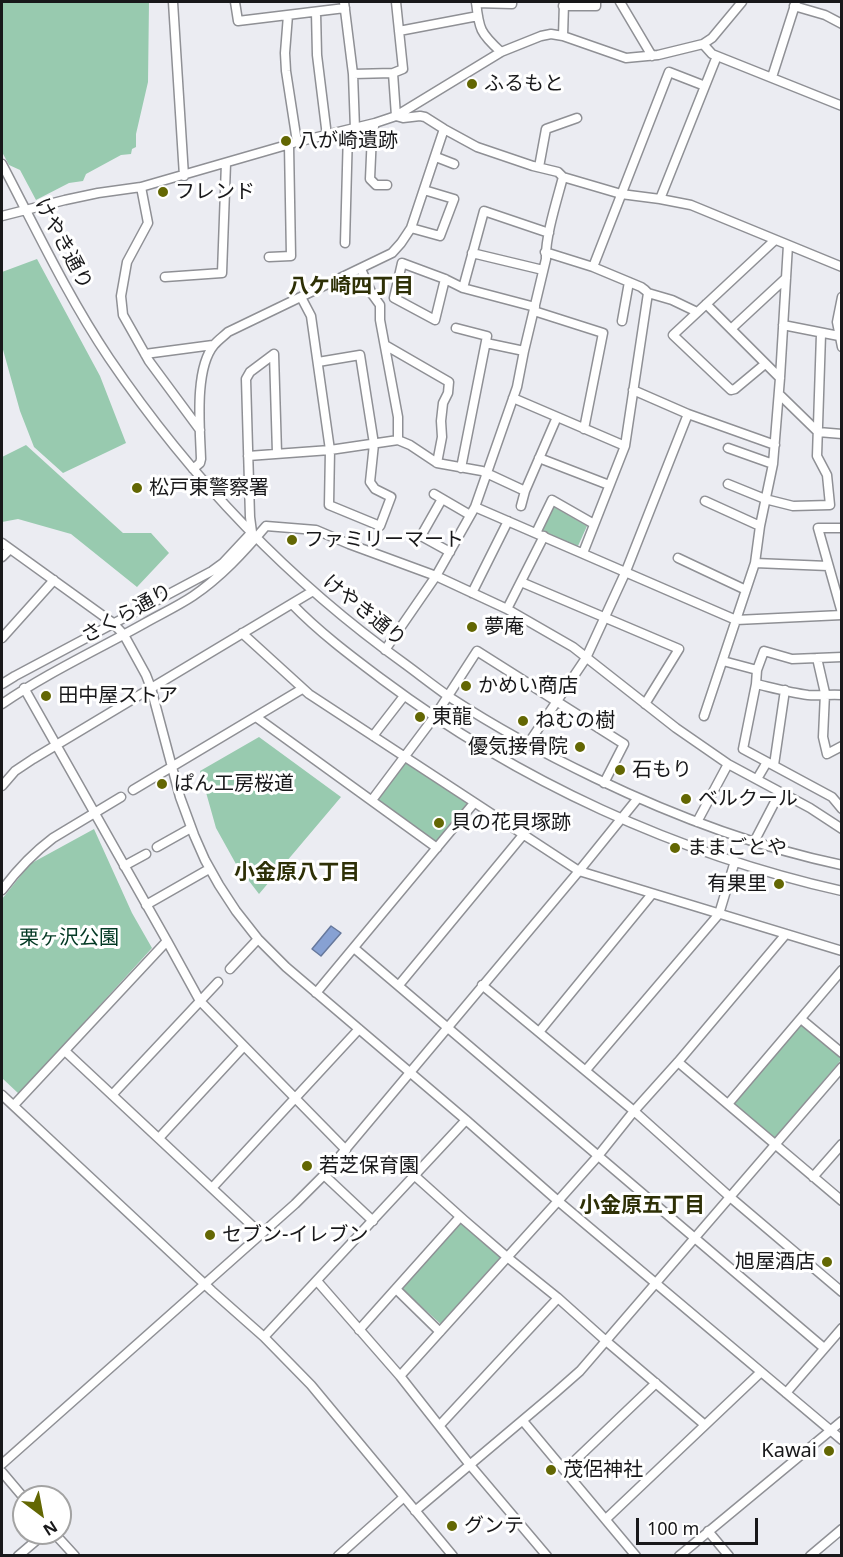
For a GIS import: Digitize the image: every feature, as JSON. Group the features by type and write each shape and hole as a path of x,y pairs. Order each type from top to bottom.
{"street":[{"path":"173,2 184,176"},
{"path":"235,2 238,21 316,12 345,5 353,74 345,243"},
{"path":"353,74 393,73 402,69 396,2"},
{"path":"501,52 485,38 479,25 476,2 512,4 512,2"},
{"path":"563,36 563,4 596,6 596,2"},
{"path":"620,2 652,56"},
{"path":"2,216 98,193 141,188 396,116 501,52 541,36 551,34 563,36 626,58 652,56 703,44 717,32 738,3"},
{"path":"772,77 795,4 842,24"},
{"path":"316,12 317,55 327,136"},
{"path":"269,257 291,256 293,144 285,53 288,15"},
{"path":"399,31 478,15"},
{"path":"703,44 712,54 842,106"},
{"path":"660,199 717,56"},
{"path":"593,267 669,72 705,86"},
{"path":"393,73 396,116"},
{"path":"396,116 425,117 477,147 558,172 563,177 621,194 691,205 842,267"},
{"path":"539,167 546,129 577,118"},
{"path":"375,123 372,134 370,179 376,185 387,185"},
{"path":"193,469 201,459 200,379 204,363 213,345 228,332 392,253 402,243 411,228 444,129"},
{"path":"436,157 454,164"},
{"path":"165,277 222,273 226,163"},
{"name":"けやき通り","path":"2,164 76,304 108,357 193,469 254,535 313,591 385,650 448,696 528,744 604,783 697,822 754,842 842,865"},
{"path":"385,650 450,552 473,511 487,474 517,387 546,259 549,232 563,177"},
{"path":"141,188 148,222 127,262 121,296 123,315 148,361 200,430"},
{"path":"411,228 440,236 454,199 424,190"},
{"path":"463,288 484,211 549,232"},
{"path":"765,363 731,390 673,335 775,240"},
{"path":"704,716 755,563 773,464 788,245"},
{"path":"545,252 593,267 629,282 648,293 672,300 697,312"},
{"path":"472,253 543,270"},
{"path":"445,279 435,320 394,298 402,263 445,279 463,288 535,309 603,333 584,429"},
{"path":"361,269 372,294 380,305 380,320 398,417 398,440"},
{"path":"730,329 786,278"},
{"path":"622,321 629,282"},
{"path":"583,553 625,446 648,293"},
{"path":"301,297 311,316 330,450 329,505 380,526 391,497 375,489 370,482 374,444 360,355 318,363"},
{"path":"842,297 837,322 842,347"},
{"path":"706,304 780,378"},
{"path":"783,325 839,336"},
{"path":"456,328 487,336 461,468"},
{"path":"728,484 765,499 794,506 830,505 827,474 816,456 821,334"},
{"path":"486,343 524,351"},
{"path":"145,354 213,345"},
{"path":"385,345 449,382 448,393 443,403 442,437 437,463"},
{"path":"254,535 248,456 246,379 250,372 274,354 277,453"},
{"path":"633,390 688,414 775,445"},
{"path":"779,394 818,432 842,434"},
{"path":"513,398 625,446"},
{"path":"528,744 586,658 626,571 688,414"},
{"path":"521,506 525,491 557,417"},
{"path":"248,456 330,450 398,440 437,463 482,471 525,491"},
{"path":"728,447 773,464"},
{"path":"539,458 609,485"},
{"path":"450,552 422,536 438,497 473,511 508,521 736,620 842,614 818,528 842,528"},
{"path":"507,609 521,582 552,500 594,524"},
{"path":"705,501 760,526"},
{"path":"472,593 508,521"},
{"path":"254,535 266,526 316,530 436,576 507,609 573,647 676,729 728,764 810,808 842,829"},
{"name":"さくら通り","path":"2,684 212,571 223,564 254,535"},
{"name":"さくら通り","path":"2,704 24,688 195,595 219,576 254,535"},
{"path":"2,543 113,623 124,635 151,688 191,828 209,869 236,911 258,939 286,968 842,1440"},
{"path":"2,557 10,549"},
{"path":"678,558 746,590"},
{"path":"755,563 828,566"},
{"path":"2,638 54,580"},
{"path":"521,582 679,649 645,705"},
{"path":"2,786 21,767 56,745 313,591"},
{"path":"292,604 337,644 404,696 512,764 663,836 786,877 842,891"},
{"path":"242,633 302,689 579,871 842,951"},
{"path":"372,800 435,716 477,651 624,744 604,783"},
{"path":"842,657 792,659 764,651 757,670 743,749 832,797 842,809"},
{"path":"817,658 825,693 822,737 827,754 842,747"},
{"path":"723,661 757,670"},
{"path":"756,684 806,695 842,694"},
{"path":"24,688 200,1001 346,1150"},
{"path":"133,790 302,689"},
{"path":"757,779 770,764 785,690"},
{"path":"374,736 404,696"},
{"path":"256,717 437,848"},
{"path":"697,822 728,764"},
{"path":"754,842 780,792"},
{"path":"832,797 842,792"},
{"path":"2,890 25,862 53,838 121,797"},
{"path":"2,1464 295,1204 324,1175 638,798"},
{"path":"316,993 474,803"},
{"path":"157,847 191,828"},
{"path":"399,985 523,835"},
{"path":"124,866 146,854"},
{"path":"586,1070 719,914 735,861"},
{"path":"146,905 209,869"},
{"path":"538,1032 652,894"},
{"path":"400,1376 558,1201 786,934"},
{"path":"230,969 258,939"},
{"path":"14,1106 167,941"},
{"path":"354,948 824,1348"},
{"path":"728,1104 842,970"},
{"path":"112,1095 218,982"},
{"path":"482,985 634,1110 730,1197 842,1292"},
{"path":"801,1019 842,1053"},
{"path":"212,1188 359,1029"},
{"path":"159,1138 244,1047"},
{"path":"65,1051 261,1234"},
{"path":"678,1062 842,1201"},
{"path":"415,1511 573,1378 842,1067"},
{"path":"2,1095 264,1337 311,1385 453,1556"},
{"path":"264,1337 466,1120"},
{"path":"813,1177 842,1144"},
{"path":"324,1175 373,1221"},
{"path":"415,1176 705,1425"},
{"path":"359,1329 460,1217"},
{"path":"317,1281 400,1376 470,1465 547,1556"},
{"path":"396,1289 440,1332"},
{"path":"440,1425 558,1298"},
{"path":"786,1393 842,1328"},
{"path":"606,1518 760,1372"},
{"path":"565,1470 656,1383"},
{"path":"523,1420 636,1556"},
{"path":"679,1556 842,1421"},
{"path":"2,1472 13,1485"},
{"path":"338,1556 404,1497"},
{"path":"810,1556 842,1529"},
{"path":"708,1531 729,1556"},
{"path":"18,1556 31,1545"}],"green space":[{"path":"2,2 149,2 148,82 136,134 136,147 132,149 131,154 121,155 86,174 83,181 69,183 36,200 20,170 9,165 2,152"},
{"path":"37,259 100,376 126,443 63,473 34,447 20,411 2,346 2,272"},
{"path":"26,445 123,533 151,533 169,553 137,587 71,534 18,519 2,522 2,457"},
{"path":"554,507 587,526 578,546 542,532"},
{"path":"259,737 341,797 259,894 236,864 216,828 200,771"},
{"path":"407,762 467,801 467,806 439,842 379,801 378,798"},
{"name":"栗ヶ沢公園","path":"94,829 132,913 152,948 19,1094 2,1078 2,899 30,864"},
{"path":"804,1024 841,1057 841,1060 776,1137 773,1137 735,1105 735,1101 800,1025"},
{"path":"464,1220 507,1257 444,1327 401,1288"}],"water":[{"path":"331,926 341,933 321,956 312,949"}],"place":[{"name":"ふるもと","path":"472,84"},
{"name":"八が崎遺跡","path":"286,141"},
{"name":"フレンド","path":"163,192"},
{"name":"松戸東警察署","path":"137,488"},
{"name":"ファミリーマート","path":"292,540"},
{"name":"夢庵","path":"472,627"},
{"name":"かめい商店","path":"466,686"},
{"name":"田中屋ストア","path":"46,696"},
{"name":"東龍","path":"420,717"},
{"name":"ねむの樹","path":"523,721"},
{"name":"優気接骨院","path":"580,747"},
{"name":"石もり","path":"620,770"},
{"name":"ぱん工房桜道","path":"162,784"},
{"name":"ベルクール","path":"686,799"},
{"name":"貝の花貝塚跡","path":"439,823"},
{"name":"ままごとや","path":"675,848"},
{"name":"有果里","path":"779,884"},
{"name":"若芝保育園","path":"307,1166"},
{"name":"セブン-イレブン","path":"210,1235"},
{"name":"旭屋酒店","path":"827,1262"},
{"name":"Kawai","path":"829,1451"},
{"name":"茂侶神社","path":"551,1470"},
{"name":"グンテ","path":"452,1526"}],"district":[{"name":"八ケ崎四丁目","path":"351,287"},
{"name":"小金原八丁目","path":"297,873"},
{"name":"小金原五丁目","path":"642,1206"}]}
